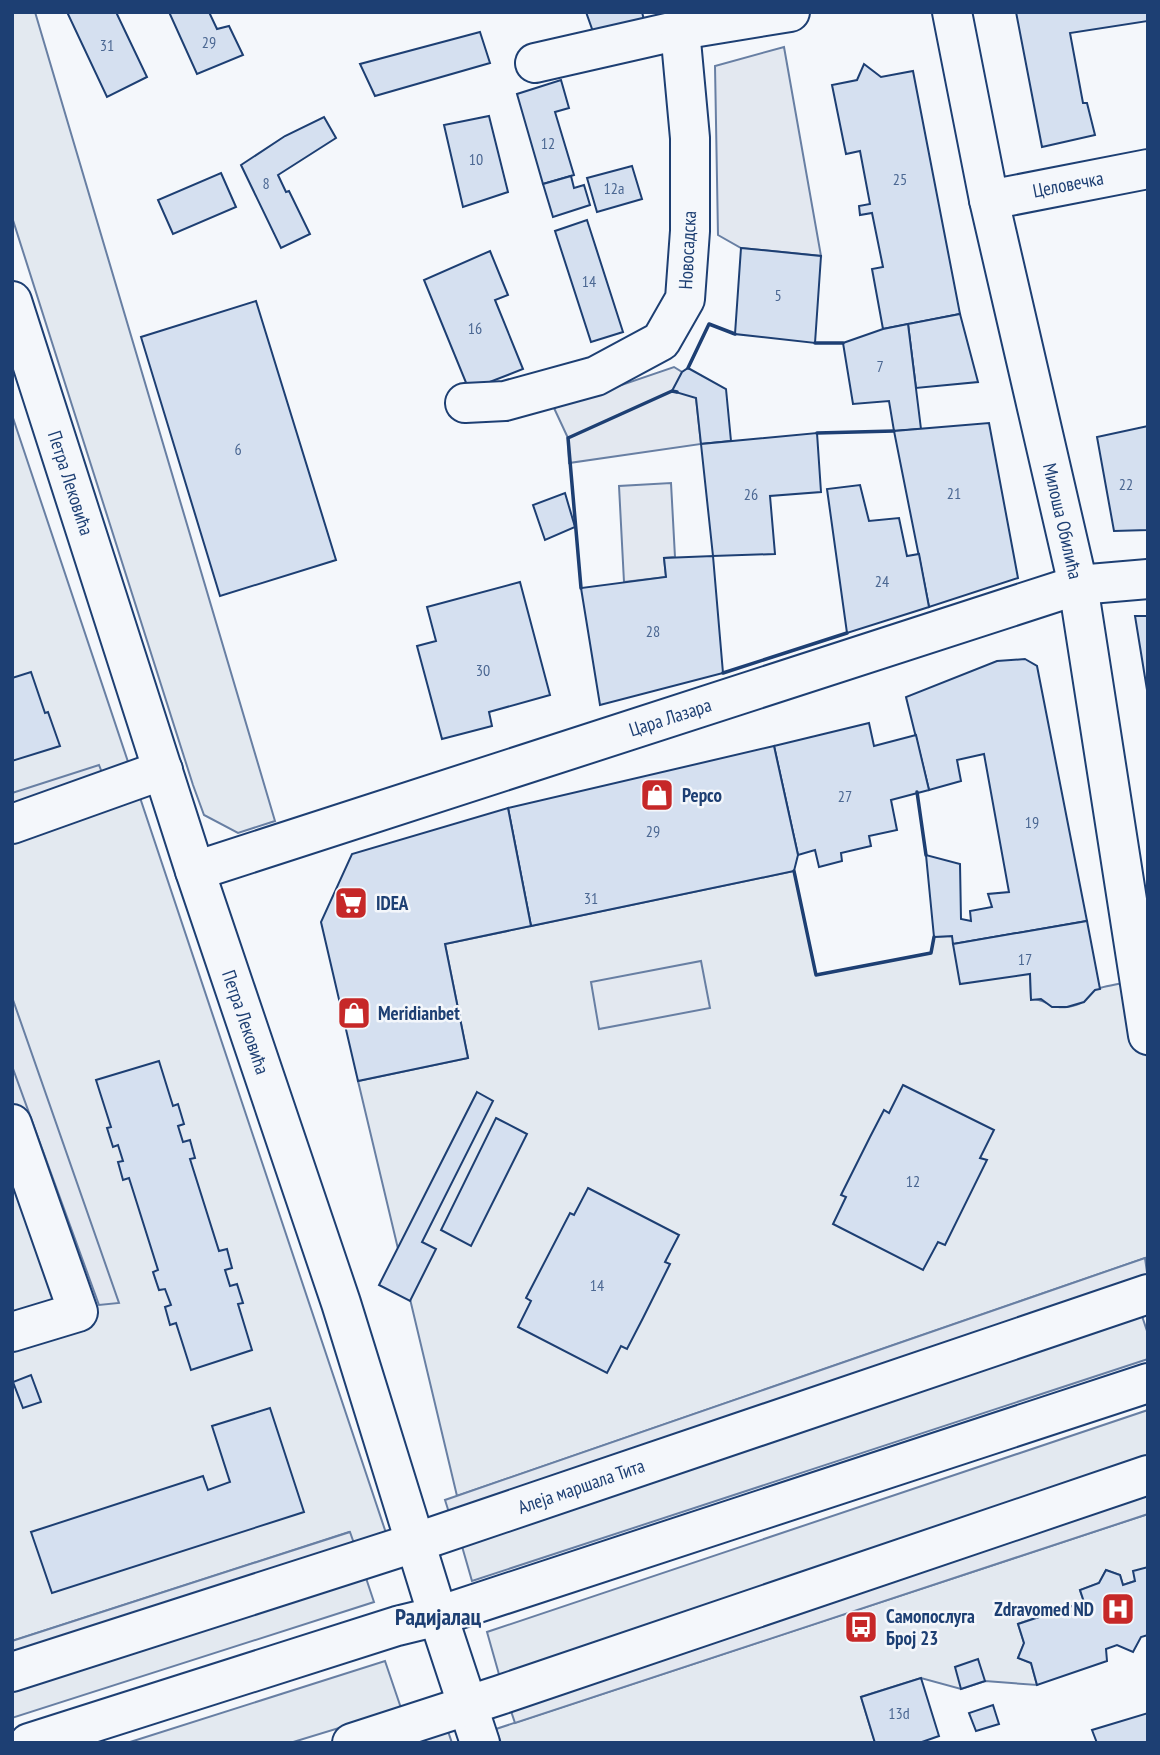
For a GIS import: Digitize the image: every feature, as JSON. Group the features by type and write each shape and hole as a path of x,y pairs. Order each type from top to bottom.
{"street":[{"path":"535,63 680,30 790,12"},
{"name":"Милоша Обилића","path":"952,12 989,200 1078,585 1148,1035"},
{"name":"Новосадска","path":"465,403 505,401 596,376 661,341 679,310 685,299 690,232 690,138 680,30"},
{"name":"Целовечка","path":"989,200 1148,169"},
{"name":"Петра Лековића","path":"12,301 195,871 341,1303 480,1743"},
{"name":"Цара Лазара","path":"195,871 1078,585 1148,579"},
{"path":"12,824 163,769"},
{"path":"12,1124 78,1312 12,1332"},
{"name":"Алеја маршала Тита","path":"12,1672 416,1542 1148,1294"},
{"path":"29,1743 397,1626 438,1616 1148,1382"},
{"path":"352,1743 1148,1475"}],"shaded area":[{"path":"12,12 35,12 275,821 238,833 204,815 12,217"},
{"path":"784,47 821,256 741,248 718,235 715,66"},
{"path":"674,367 682,372 696,398 701,444 569,463 568,438 554,408"},
{"path":"12,415 388,1539 357,1552 349,1532 12,1641"},
{"path":"671,483 675,557 664,558 666,577 624,582 619,486"},
{"path":"99,765 106,783 12,817 12,793"},
{"path":"794,871 816,975 931,953 934,937 952,936 1030,974 1031,999 1057,1007 1078,1004 1094,990 1137,980 1148,1065 1148,1264 1145,1258 457,1496 358,1081 468,1058 445,944"},
{"path":"701,961 710,1008 599,1029 591,982"},
{"path":"12,997 119,1303 99,1305 12,1066"},
{"path":"1145,1258 1148,1279 452,1522 445,1500"},
{"path":"1142,1316 1148,1334 1148,1359 472,1581 459,1536"},
{"path":"1148,1410 1148,1457 502,1685 487,1632"},
{"path":"1148,1488 1148,1514 515,1723 508,1702"},
{"path":"1148,1514 1148,1567 1135,1581 1123,1585 1120,1575 1106,1570 1099,1583 1080,1590 1084,1602 1018,1624 1024,1643 1018,1658 1031,1663 1037,1685 985,1681 961,1689 921,1678 861,1697 875,1743 501,1743 496,1729"},
{"path":"350,1532 357,1552 12,1663 12,1641"},
{"path":"363,1569 374,1602 12,1718 12,1682"},
{"path":"385,1661 401,1708 436,1696 452,1743 403,1743 401,1709 290,1743 127,1743"}],"building":[{"path":"67,12 116,12 147,77 107,97"},
{"path":"169,12 209,12 217,29 229,26 243,55 197,74"},
{"path":"586,12 642,12 646,28 596,40"},
{"path":"1016,12 1148,12 1148,21 1070,33 1083,103 1087,103 1095,135 1042,147"},
{"path":"480,32 490,63 375,96 360,64"},
{"path":"864,64 881,77 913,71 960,314 883,329 872,269 883,267 872,213 860,215 859,206 870,204 860,151 846,154 832,85 857,80"},
{"path":"561,80 569,108 555,112 574,175 543,184 517,94"},
{"path":"489,116 508,192 463,207 444,125"},
{"path":"324,117 336,138 278,175 310,234 281,248 241,165 285,136"},
{"path":"632,166 642,199 597,212 587,178"},
{"path":"221,173 236,207 173,234 158,200"},
{"path":"571,176 574,188 584,185 590,205 553,217 543,184"},
{"path":"587,220 623,332 591,342 555,231"},
{"path":"741,248 821,256 815,343 735,334"},
{"path":"490,251 508,295 495,300 523,369 469,390 424,280"},
{"path":"256,301 336,560 220,596 141,337"},
{"path":"960,314 978,382 916,388 908,324"},
{"path":"908,324 921,429 894,431 889,401 853,404 843,343 883,329"},
{"path":"688,368 726,389 731,441 701,444 696,398 672,391 682,372"},
{"path":"989,423 1018,578 929,607 894,431"},
{"path":"1148,426 1148,530 1114,531 1097,437"},
{"path":"817,433 821,492 770,496 775,554 713,556 701,444"},
{"path":"860,485 869,521 899,518 907,556 919,554 929,607 847,633 827,489"},
{"path":"565,493 575,527 545,540 533,505"},
{"path":"713,556 723,673 600,705 581,588 666,577 664,558"},
{"path":"520,582 550,695 489,712 492,726 442,739 417,646 436,641 427,607"},
{"path":"1135,616 1148,616 1148,696"},
{"path":"1025,659 1037,666 1087,921 953,944 952,936 934,937 926,855 960,864 961,919 971,921 970,911 992,907 988,894 1009,892 984,754 957,760 961,781 929,790 906,697 997,661"},
{"path":"31,672 60,746 12,761 12,678"},
{"path":"869,723 874,746 916,735 929,790 891,800 897,830 869,836 871,846 841,853 842,861 819,867 815,850 798,855 774,746"},
{"path":"774,746 798,855 794,871 531,926 508,808"},
{"path":"508,808 531,926 445,944 468,1058 358,1081 321,922 352,854"},
{"path":"1087,921 1100,989 1095,990 1084,1002 1067,1007 1052,1007 1041,999 1031,1000 1030,974 960,984 953,944"},
{"path":"159,1061 173,1106 178,1104 184,1124 178,1126 183,1142 190,1140 195,1158 190,1159 219,1251 227,1249 232,1268 225,1270 230,1286 237,1284 243,1303 238,1304 252,1350 191,1370 176,1323 170,1325 165,1307 171,1305 165,1289 159,1290 153,1272 158,1270 129,1178 123,1180 118,1162 123,1161 118,1145 113,1147 107,1128 111,1127 96,1080"},
{"path":"903,1085 994,1130 980,1158 987,1160 945,1245 938,1242 923,1270 833,1224 846,1197 841,1195 870,1137 884,1110 889,1113"},
{"path":"477,1092 493,1101 422,1242 436,1249 410,1301 379,1285"},
{"path":"496,1118 527,1134 471,1246 441,1230"},
{"path":"588,1188 679,1235 665,1262 670,1264 627,1349 621,1346 607,1373 518,1327 531,1301 526,1298 570,1213 574,1215"},
{"path":"31,1375 41,1402 23,1408 13,1382"},
{"path":"270,1408 304,1512 52,1593 31,1532 203,1476 208,1490 230,1482 212,1426"},
{"path":"1148,1567 1148,1635 1141,1637 1133,1652 1117,1645 1106,1649 1107,1661 1037,1685 1031,1663 1018,1658 1024,1643 1018,1624 1084,1602 1080,1590 1099,1583 1106,1570 1120,1575 1123,1585 1135,1581 1133,1571"},
{"path":"978,1659 985,1681 961,1689 955,1667"},
{"path":"921,1678 939,1736 919,1743 875,1743 861,1697"},
{"path":"993,1705 999,1724 976,1731 969,1713"},
{"path":"1148,1713 1148,1743 1097,1743 1092,1730"}],"wall":[{"path":"688,368 709,324 735,334"},
{"path":"815,343 843,343"},
{"path":"581,588 568,438 672,391 677,392"},
{"path":"817,433 894,431"},
{"path":"723,673 847,633"},
{"path":"917,792 926,855"},
{"path":"794,871 816,975 931,953 934,937"}],"place":[{"name":"Pepco","path":"657,795"},
{"name":"IDEA","path":"351,903"},
{"name":"Meridianbet","path":"354,1013"},
{"name":"Zdravomed ND","path":"1118,1609"},
{"name":"Самопослуга Број 23","path":"861,1627"}],"district":[{"name":"Радијалац","path":"438,1616"}]}
